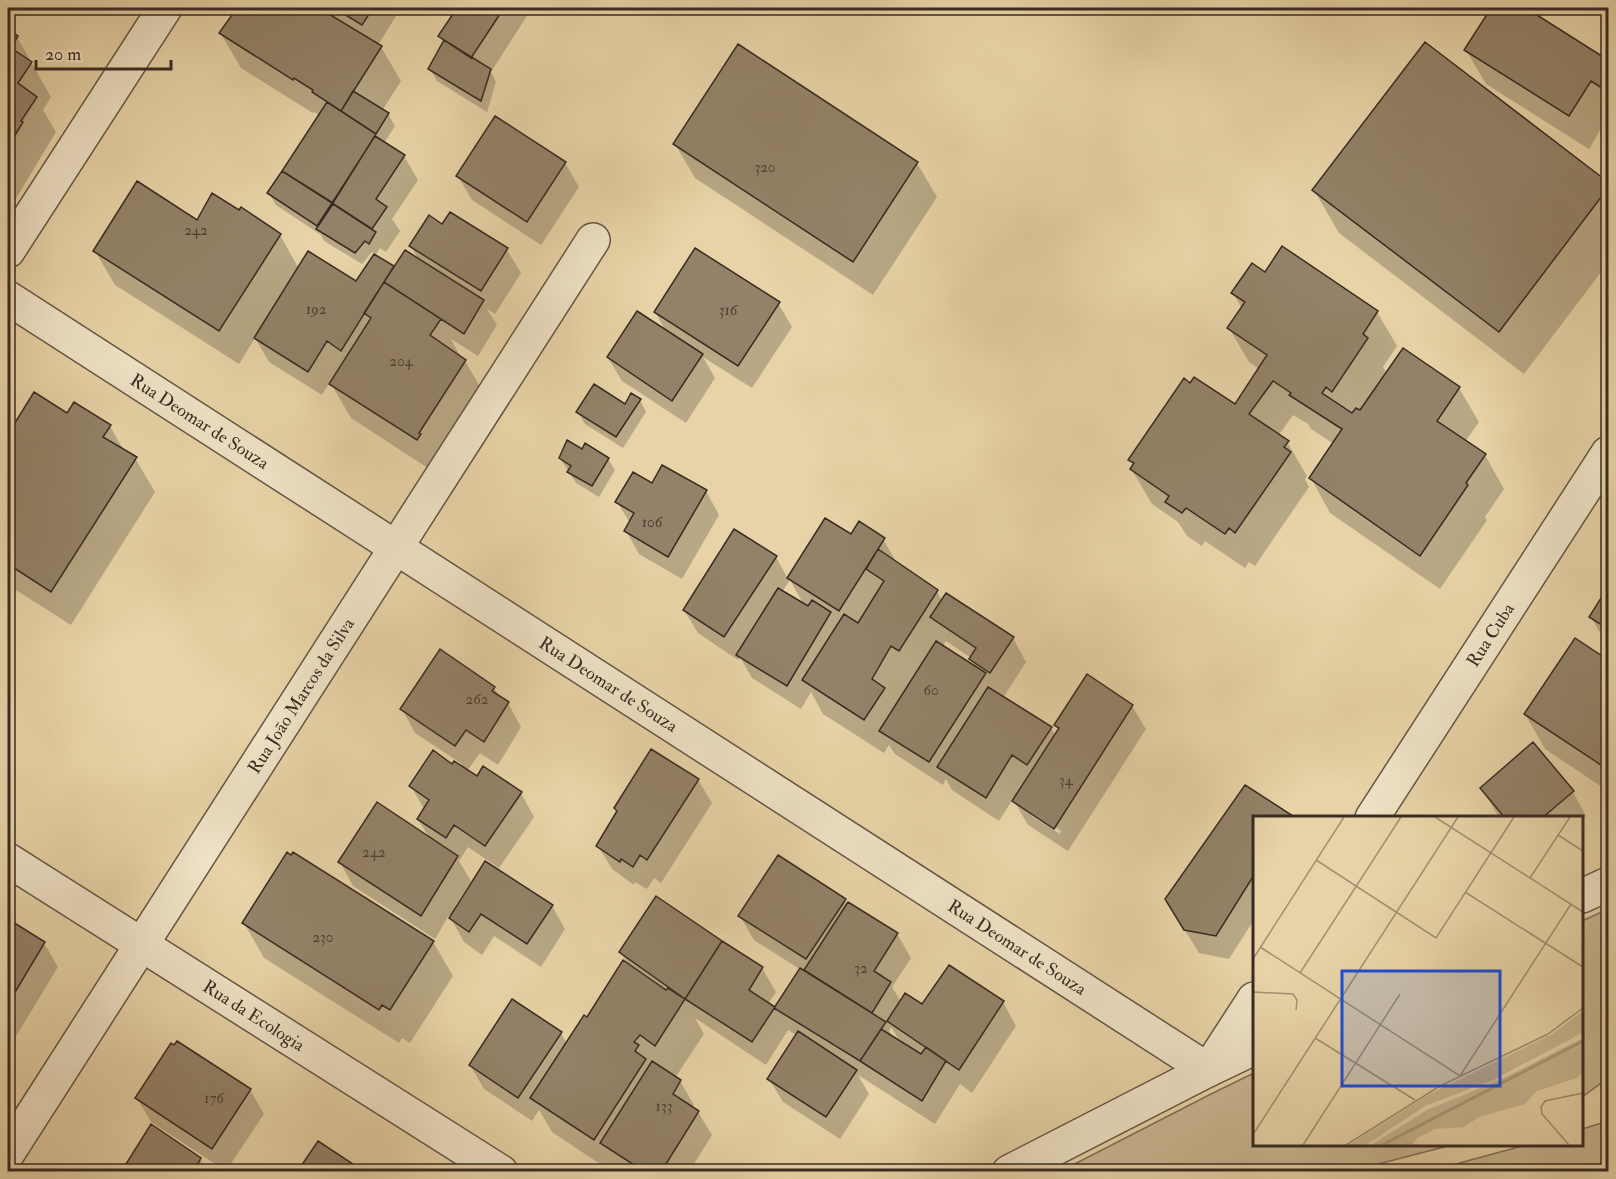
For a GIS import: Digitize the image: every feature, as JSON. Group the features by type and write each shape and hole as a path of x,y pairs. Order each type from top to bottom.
{"street":[{"path":"8,251 165,8"},
{"name":"Rua João Marcos da Silva","path":"8,1153 593,240"},
{"name":"Rua Deomar de Souza","path":"8,298 1208,1070"},
{"name":"Rua Cuba","path":"1373,816 1608,453"},
{"name":"Rua da Ecologia","path":"8,860 501,1172"},
{"path":"1583,895 1608,884"},
{"path":"1208,1070 1253,1001"},
{"path":"1009,1172 1253,1048"}],"shaded area":[{"path":"1608,909 1608,1078 1583,1096 1583,921"},
{"path":"1253,1073 1253,1146 1448,1146 1351,1171 1061,1171"},
{"path":"1608,1121 1608,1171 1430,1171 1522,1146 1583,1146 1583,1129"}],"building":[{"path":"237,8 319,8 382,46 341,111 312,92 313,90 294,78 293,80 219,33"},
{"path":"334,8 373,8 362,25"},
{"path":"457,8 504,8 471,58 438,36"},
{"path":"1491,8 1526,8 1608,60 1608,92 1591,81 1569,116 1464,50"},
{"path":"8,29 18,36 11,48 32,62 18,83 37,97 8,147"},
{"path":"444,40 491,69 481,101 428,69"},
{"path":"1425,42 1608,182 1608,188 1499,332 1312,190"},
{"path":"738,44 918,162 853,262 673,144"},
{"path":"353,91 389,113 376,134 341,111"},
{"path":"327,102 376,134 333,203 282,171"},
{"path":"495,116 566,162 527,222 456,176"},
{"path":"375,136 405,155 376,199 387,207 372,229 332,203"},
{"path":"282,171 332,203 317,226 267,193"},
{"path":"137,181 197,220 212,193 239,210 241,207 281,234 219,331 93,251"},
{"path":"333,204 376,232 369,244 365,241 355,253 316,229"},
{"path":"450,212 508,248 481,291 409,246 429,215 442,224"},
{"path":"1282,246 1378,311 1363,334 1368,338 1332,392 1326,387 1322,393 1352,413 1356,408 1360,410 1403,348 1460,387 1437,421 1486,454 1420,556 1309,478 1342,429 1289,395 1291,393 1273,381 1249,414 1289,441 1284,447 1291,452 1235,533 1229,528 1225,534 1186,508 1182,513 1165,502 1169,496 1130,469 1134,463 1128,460 1184,378 1190,383 1194,377 1235,404 1267,355 1227,328 1245,302 1231,293 1252,263 1265,272"},
{"path":"695,248 780,302 738,366 654,312"},
{"path":"405,250 484,300 464,334 384,282"},
{"path":"308,251 356,281 374,254 394,266 341,351 327,341 308,372 254,338"},
{"path":"384,282 441,319 430,335 466,360 419,433 421,434 417,440 329,384 371,318 364,313"},
{"path":"637,311 703,354 672,401 607,357"},
{"path":"594,384 625,404 631,393 641,399 616,437 576,412"},
{"path":"34,392 67,413 74,402 111,425 103,437 137,457 51,592 8,564 8,434"},
{"path":"567,440 582,449 585,443 609,458 592,486 567,472 571,466 559,458"},
{"path":"662,465 707,490 668,557 624,531 634,513 615,502 633,472 652,483"},
{"path":"825,518 851,534 859,521 885,538 839,611 787,578"},
{"path":"734,529 777,556 724,637 683,610"},
{"path":"878,549 938,590 899,651 891,646 872,679 885,688 864,720 802,680 844,614 858,623 884,581 866,569"},
{"path":"1608,587 1608,629 1589,617"},
{"path":"778,588 808,606 812,600 831,612 787,686 736,655"},
{"path":"946,593 1014,637 990,673 969,659 976,648 930,617"},
{"path":"1575,638 1608,660 1608,776 1602,771 1604,767 1524,714"},
{"path":"936,641 986,673 929,762 879,731"},
{"path":"440,649 495,687 492,691 509,702 484,742 466,730 455,746 400,709"},
{"path":"1087,674 1133,705 1054,829 1012,801 1059,728 1054,725"},
{"path":"988,687 1052,727 1027,765 1012,755 986,798 937,767"},
{"path":"1533,742 1574,791 1544,816 1503,816 1480,788"},
{"path":"651,749 699,779 647,860 640,855 633,867 621,859 620,862 596,846 617,811 614,808"},
{"path":"433,750 452,764 454,761 477,776 483,766 522,792 485,846 454,825 446,838 417,819 429,800 409,786"},
{"path":"1245,785 1293,816 1253,816 1253,877 1216,936 1184,930 1165,899"},
{"path":"377,802 458,856 421,916 338,862"},
{"path":"287,852 291,855 293,852 434,941 390,1010 382,1005 379,1010 242,923"},
{"path":"778,855 846,899 806,959 738,916"},
{"path":"485,861 553,905 527,944 481,914 469,932 449,918"},
{"path":"656,896 722,941 685,999 619,952"},
{"path":"848,902 898,933 874,971 891,982 872,1013 804,970"},
{"path":"8,919 45,942 8,1004"},
{"path":"722,941 763,967 749,990 775,1007 752,1042 685,999"},
{"path":"623,960 666,990 668,988 685,999 655,1046 640,1035 634,1042 639,1045 635,1051 646,1059 594,1140 530,1098 584,1015 587,1017"},
{"path":"949,965 1004,1001 959,1070 887,1021 905,993 922,1004"},
{"path":"800,968 886,1022 860,1061 774,1008"},
{"path":"512,999 562,1032 518,1098 469,1065"},
{"path":"881,1029 921,1054 926,1047 946,1061 922,1101 860,1061"},
{"path":"798,1031 857,1070 826,1117 767,1079"},
{"path":"177,1041 251,1089 212,1149 135,1098 171,1043 174,1045"},
{"path":"652,1061 681,1080 673,1094 699,1111 661,1172 645,1172 600,1143"},
{"path":"151,1124 201,1158 193,1172 121,1172"},
{"path":"318,1141 365,1172 297,1172"}]}
